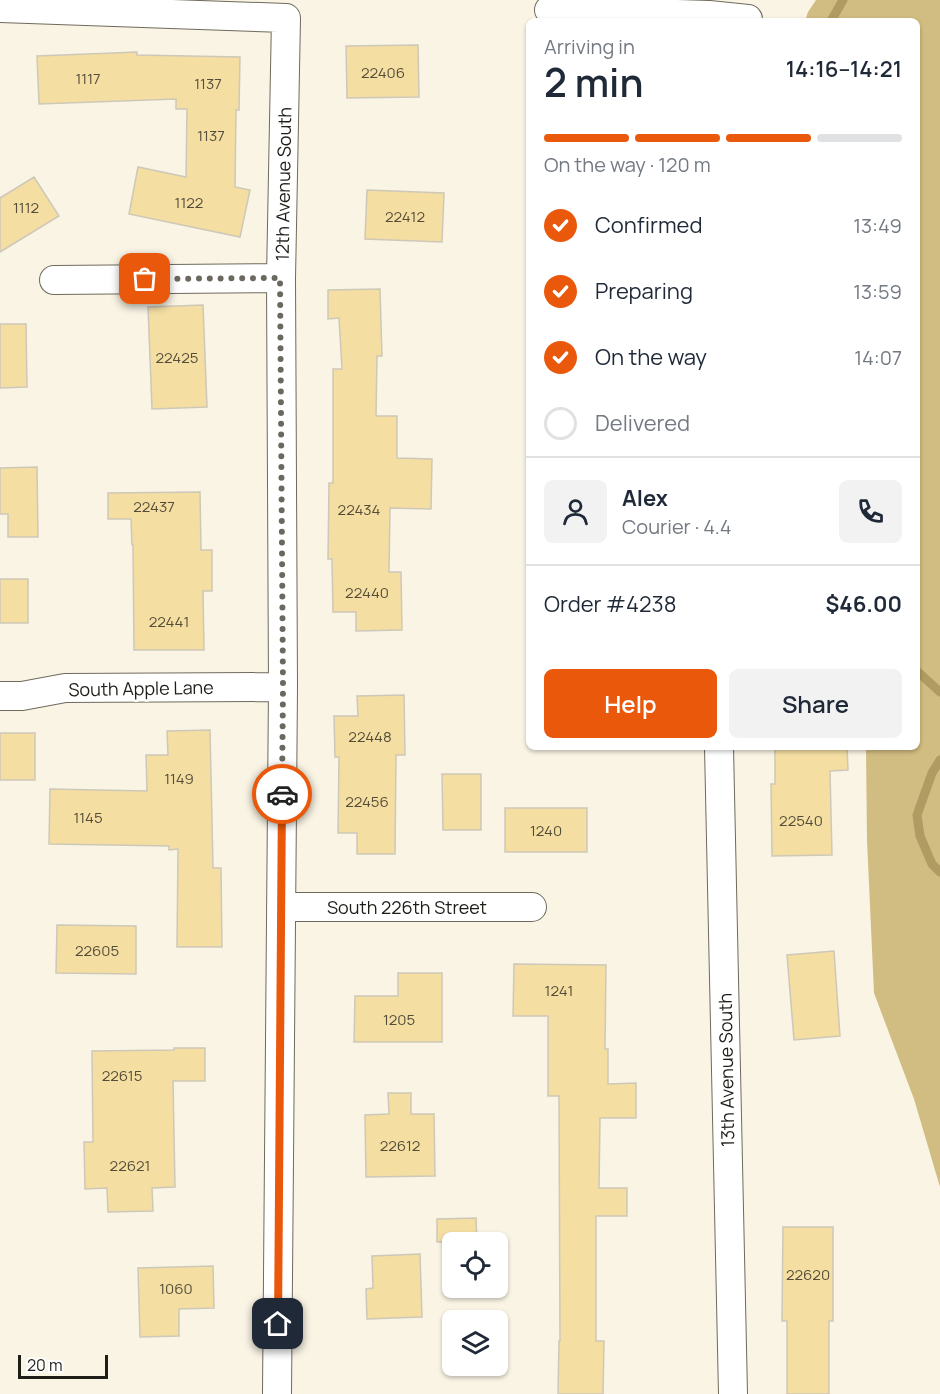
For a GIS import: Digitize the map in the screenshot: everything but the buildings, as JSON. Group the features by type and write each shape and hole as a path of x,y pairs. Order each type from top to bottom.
{"street":[{"name":"12th Avenue South","path":"0,7 286,18 280,278 283,687 277,1394"},
{"path":"549,10 709,15 751,13"},
{"path":"54,280 280,278"},
{"name":"South Apple Lane","path":"0,696 22,696 64,688 283,687"},
{"name":"13th Avenue South","path":"719,750 733,1394"},
{"name":"South 226th Street","path":"281,907 532,907"}],"shaded area":[{"path":"816,0 940,0 940,1187 914,1099 874,993 867,840 866,750 920,750 920,18 806,18"}],"waterway":[{"path":"833,18 843,0"},
{"path":"920,674 940,692"},
{"path":"940,760 932,773 917,815 920,836 932,864 940,872"}],"way so far":[{"path":"145,279 280,278 282,794"}],"route":[{"path":"278,1324 282,794"}]}
